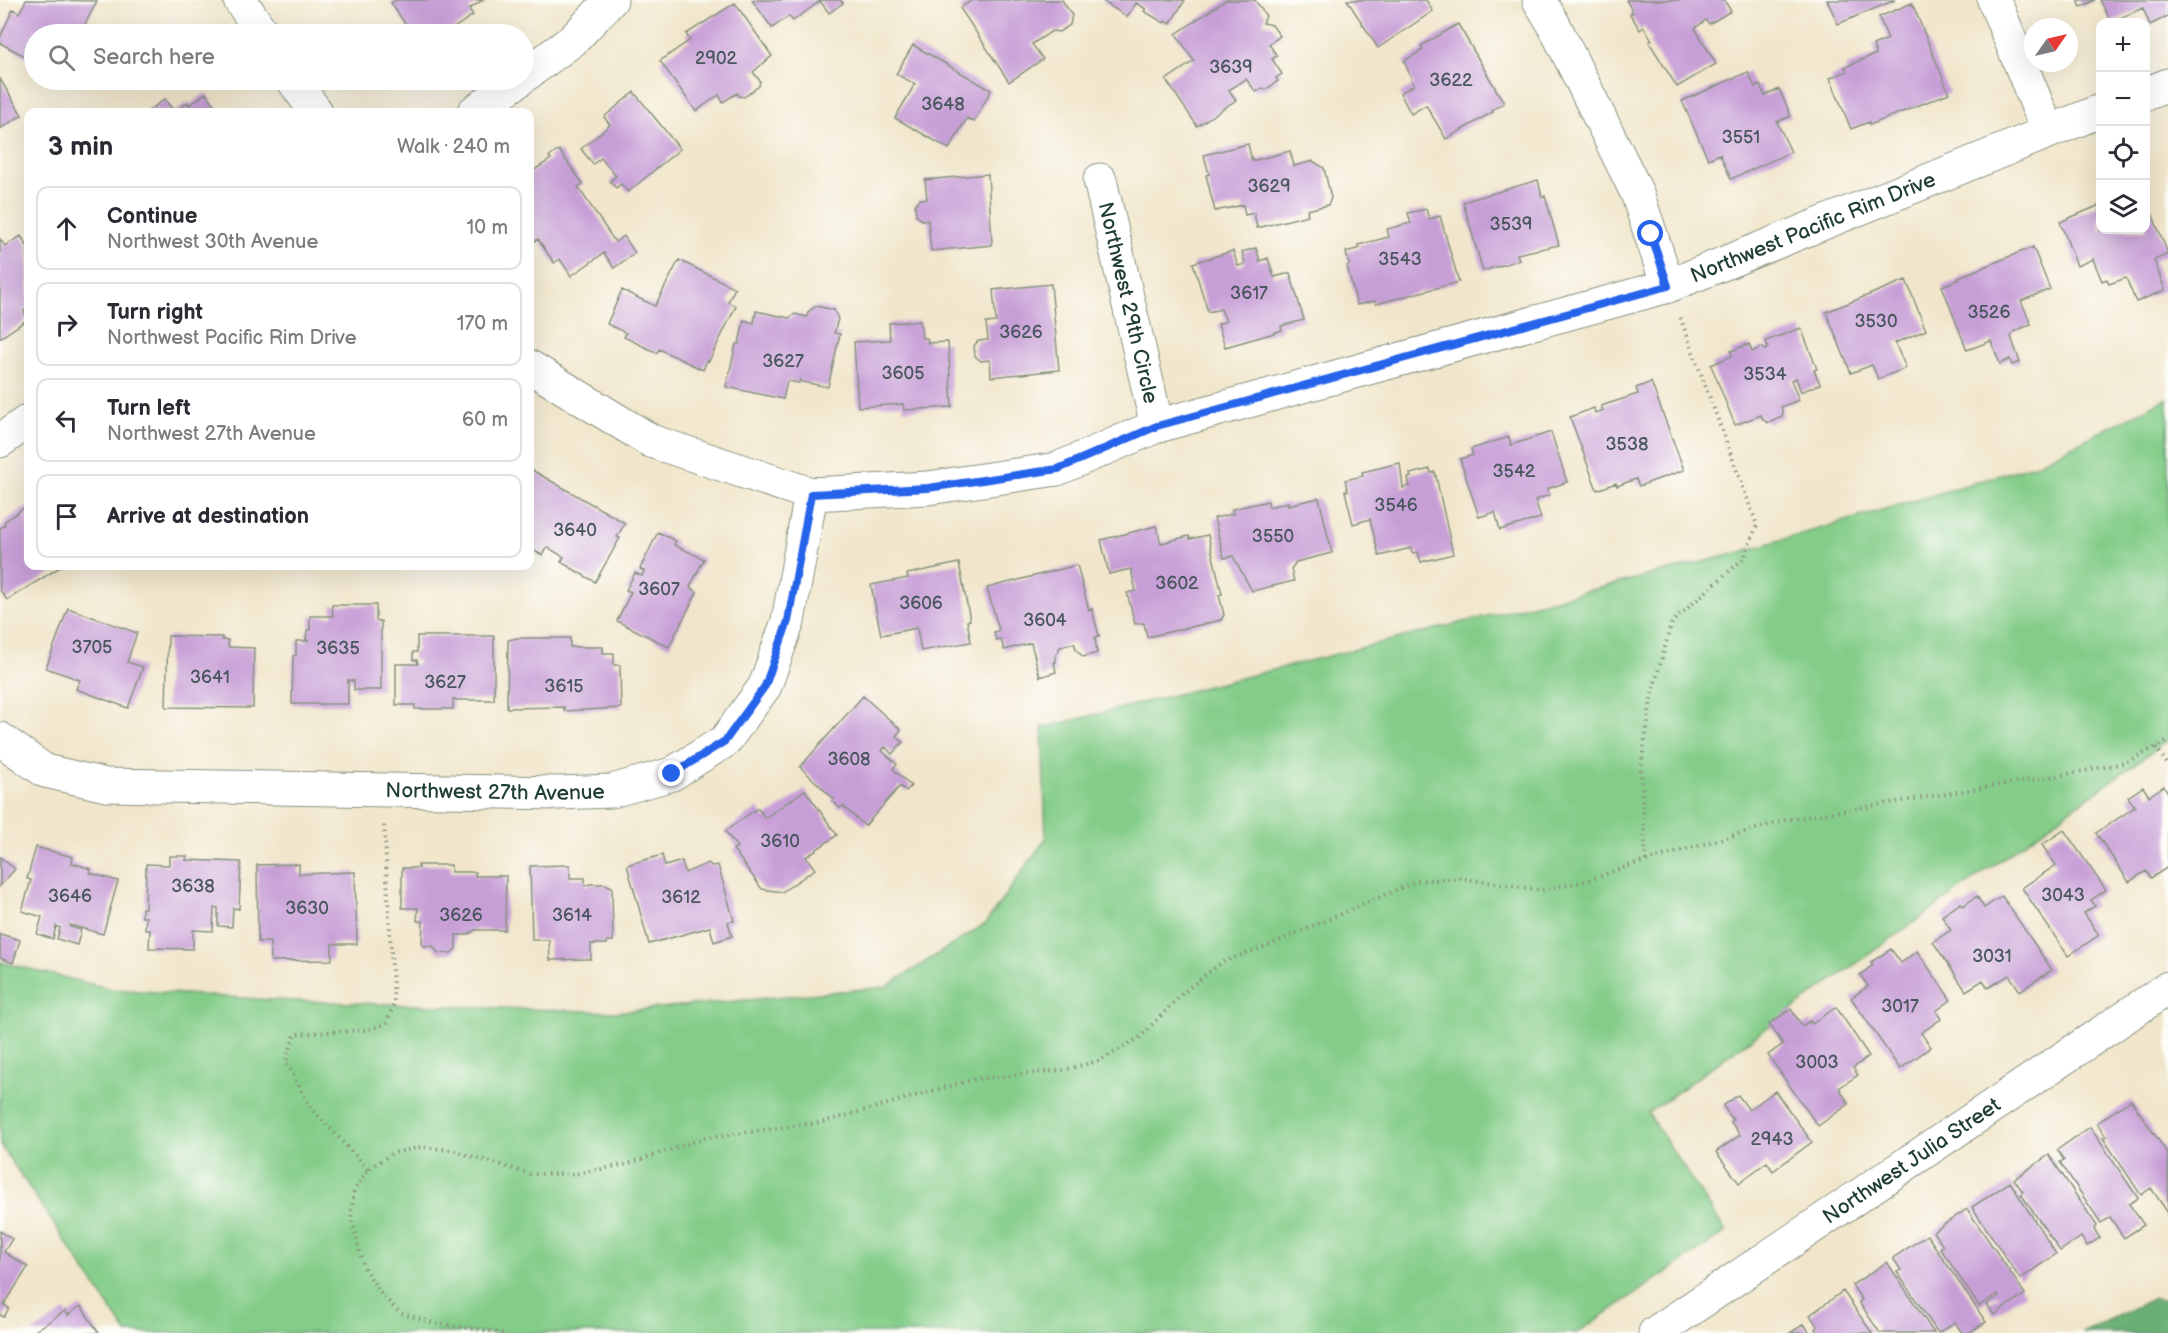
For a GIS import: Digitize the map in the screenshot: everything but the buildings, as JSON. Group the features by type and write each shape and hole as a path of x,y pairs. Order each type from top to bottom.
{"street":[{"path":"240,0 256,24"},
{"path":"534,69 573,40 611,0"},
{"path":"1539,0 1553,23 1637,193 1668,286"},
{"path":"1994,0 2048,131"},
{"path":"2150,92 2168,86"},
{"path":"300,90 313,108"},
{"path":"480,108 505,90"},
{"name":"Northwest Pacific Rim Drive","path":"534,368 651,441 811,494 928,488 1058,469 1157,426 1668,286 2096,113"},
{"name":"Northwest 29th Circle","path":"1100,180 1157,426"},
{"path":"0,441 24,424"},
{"name":"Northwest 27th Avenue","path":"0,740 45,771 106,785 559,793 612,791 672,774 725,741 765,686 788,621 811,494"},
{"name":"Northwest Julia Street","path":"1655,1333 2168,988"}],"path":[{"path":"1646,861 1641,767 1652,693 1672,622 1744,558 1757,525 1668,286"},
{"path":"503,1333 434,1323 400,1313 381,1294 363,1266 351,1215 354,1191 368,1169 393,1153 421,1147 452,1150 530,1174 574,1173 624,1165 705,1138 823,1122 975,1079 1081,1066 1099,1061 1139,1038 1184,992 1222,962 1273,944 1417,881 1460,878 1542,890 1587,881 1646,861 1786,820 2124,763 2168,741"},
{"path":"2156,747 2168,765"},
{"path":"368,1169 311,1108 286,1062 296,1034 367,1030 386,1024 394,1004 381,790"}],"green space":[{"path":"2168,398 2168,740 1648,1113 1726,1232 1577,1333 127,1333 0,1144 0,962 112,989 271,1000 616,1012 886,987 985,924 1046,838 1042,728 1734,554 2034,465"},
{"path":"2154,1298 2168,1301 2168,1333 2082,1333"}],"route":[{"path":"672,774 725,741 765,686 788,621 811,494 928,488 1058,469 1157,426 1668,286 1651,234"}]}
